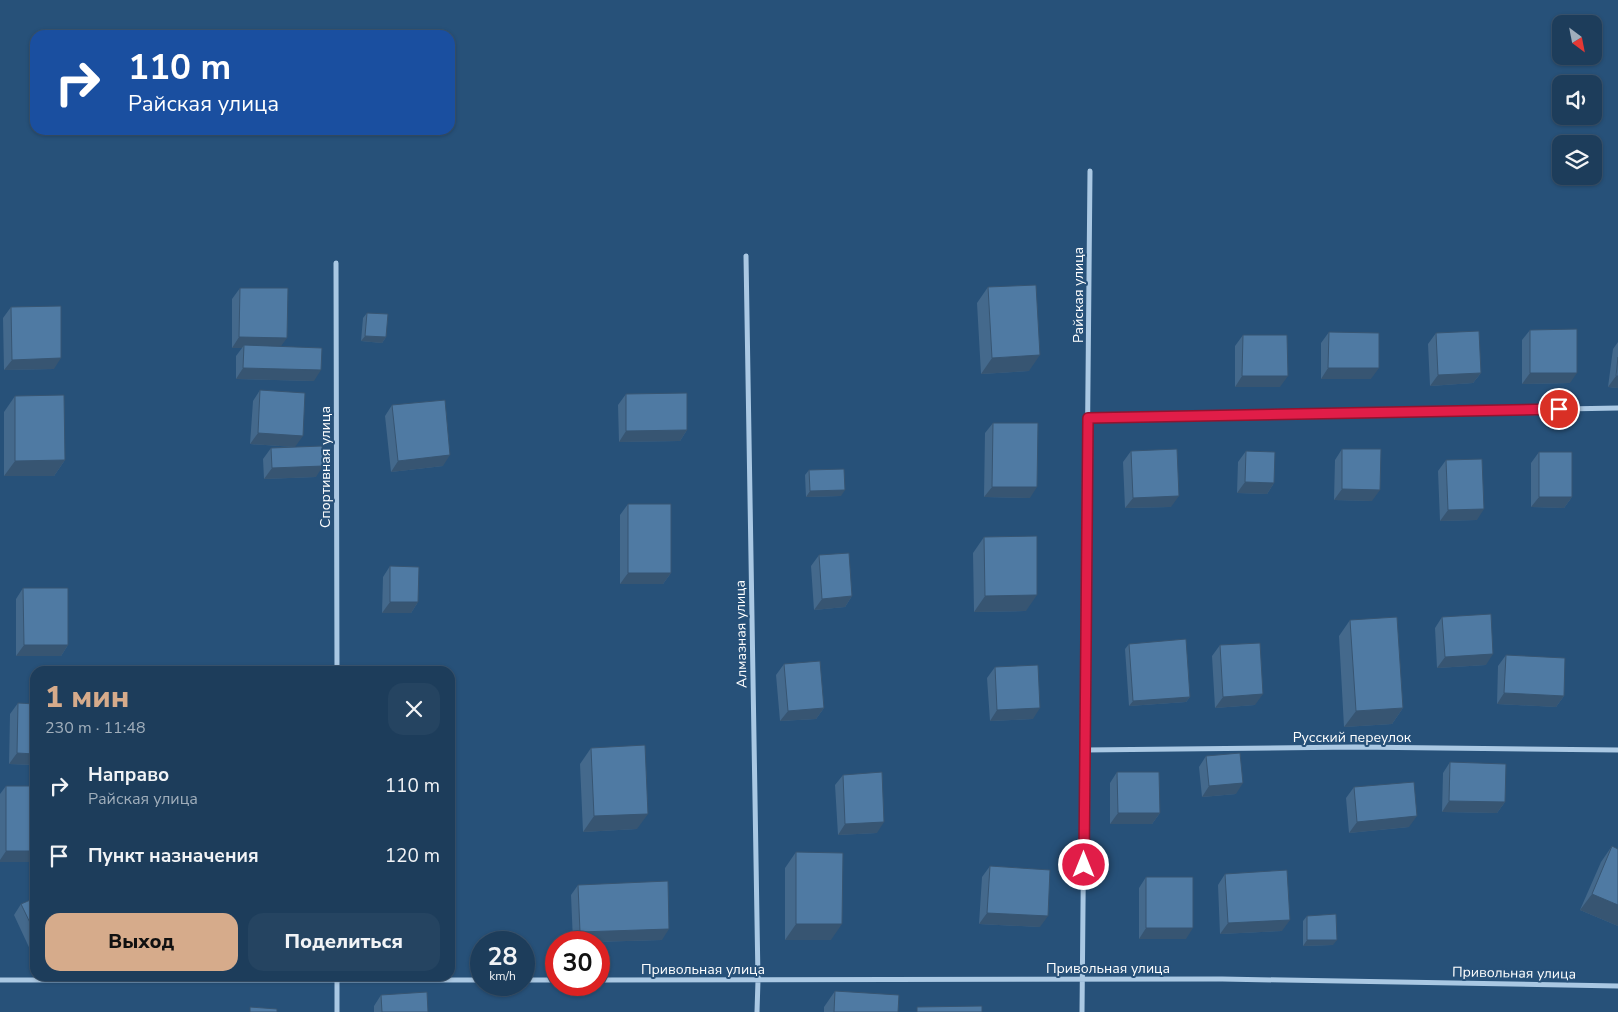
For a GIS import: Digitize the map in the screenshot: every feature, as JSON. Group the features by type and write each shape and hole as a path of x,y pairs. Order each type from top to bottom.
{"street":[{"name":"Райская улица","path":"1082,1012 1084,979 1090,171"},
{"name":"Алмазная улица","path":"746,256 758,980 756,1012"},
{"name":"Спортивная улица","path":"336,263 337,666"},
{"path":"1088,418 1618,408"},
{"name":"Русский переулок","path":"1085,750 1355,747 1618,750"},
{"name":"Привольная улица","path":"610,980 1222,979 1618,986"},
{"path":"0,980 30,980"},
{"path":"455,980 470,980"},
{"path":"336,1012 337,981"}],"building":[{"path":"1036,285 1040,355 992,358 988,287"},
{"path":"240,288 288,288 287,338 239,337"},
{"path":"61,306 61,358 12,360 11,307"},
{"path":"367,313 388,314 386,337 365,336"},
{"path":"1577,329 1577,373 1530,373 1530,330"},
{"path":"1479,331 1481,373 1438,375 1436,333"},
{"path":"1329,332 1379,333 1379,368 1328,368"},
{"path":"1243,335 1287,335 1288,376 1242,376"},
{"path":"244,345 322,348 321,370 243,368"},
{"path":"1618,357 1618,376 1616,376"},
{"path":"260,390 305,393 303,436 258,433"},
{"path":"687,393 687,430 626,431 626,394"},
{"path":"64,395 65,460 15,461 15,396"},
{"path":"445,400 450,455 398,461 392,405"},
{"path":"993,423 1038,423 1037,487 992,487"},
{"path":"322,446 323,466 272,468 271,448"},
{"path":"1177,449 1179,496 1133,498 1131,451"},
{"path":"1342,449 1381,449 1380,490 1342,489"},
{"path":"1246,451 1275,452 1274,483 1245,482"},
{"path":"1539,452 1572,452 1572,497 1539,497"},
{"path":"1482,459 1484,509 1448,510 1446,460"},
{"path":"844,469 845,490 810,491 809,470"},
{"path":"628,504 671,504 671,573 628,573"},
{"path":"1037,536 1037,595 985,596 984,537"},
{"path":"849,553 852,596 822,599 819,555"},
{"path":"390,566 419,567 418,602 390,602"},
{"path":"23,588 68,588 68,645 24,645"},
{"path":"1491,614 1493,654 1445,657 1442,617"},
{"path":"1397,617 1403,708 1356,711 1350,620"},
{"path":"1186,639 1190,697 1133,701 1129,644"},
{"path":"1260,643 1263,694 1223,697 1220,645"},
{"path":"1506,655 1565,658 1564,696 1504,693"},
{"path":"820,661 824,708 788,711 784,664"},
{"path":"1038,665 1040,708 997,710 995,667"},
{"path":"18,703 30,704 30,754 17,753"},
{"path":"645,745 648,814 594,816 591,748"},
{"path":"1240,753 1243,783 1209,786 1206,756"},
{"path":"1450,762 1506,764 1505,802 1449,801"},
{"path":"882,772 884,822 845,824 843,775"},
{"path":"1117,772 1159,772 1160,813 1118,813"},
{"path":"1414,782 1417,816 1357,822 1354,787"},
{"path":"6,786 30,786 30,851 6,851"},
{"path":"1612,846 1618,849 1618,905 1592,894"},
{"path":"796,852 843,853 842,924 796,924"},
{"path":"990,866 1050,870 1048,916 987,913"},
{"path":"1287,870 1290,920 1228,923 1225,874"},
{"path":"1146,877 1193,877 1193,928 1146,928"},
{"path":"668,881 669,929 580,931 578,885"},
{"path":"30,900 30,923 21,904"},
{"path":"1336,914 1337,940 1307,940 1307,916"},
{"path":"835,991 899,995 898,1012 834,1012"},
{"path":"427,992 428,1012 382,1012 381,995"},
{"path":"982,1006 982,1012 917,1012 917,1007"},
{"path":"250,1007 277,1009 277,1012 250,1012"}],"route":[{"path":"1084,865 1088,418 1559,409"}]}
